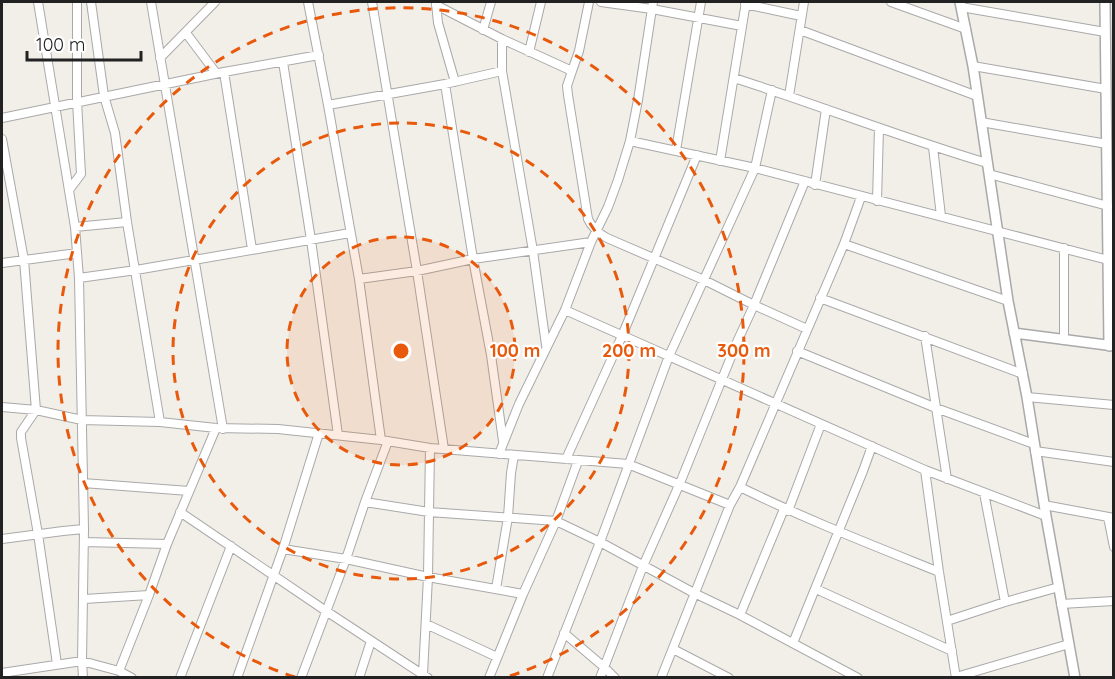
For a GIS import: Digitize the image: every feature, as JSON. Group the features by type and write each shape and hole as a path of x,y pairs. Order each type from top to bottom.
{"street":[{"path":"38,2 75,227 79,278 84,529 82,662 84,678"},
{"path":"69,190 81,174 77,101 76,2"},
{"path":"91,2 104,96 115,133 127,222 160,422"},
{"path":"119,671 180,512 219,428 194,259 151,2"},
{"path":"160,58 215,2"},
{"path":"301,678 346,559 384,441 359,279 308,2"},
{"path":"372,2 444,449"},
{"path":"483,30 491,2"},
{"path":"529,52 541,2"},
{"path":"589,2 579,51 567,86 591,226 607,238 704,280 807,329"},
{"path":"601,2 653,5 698,18 742,26"},
{"path":"676,150 701,2"},
{"path":"789,96 804,2"},
{"path":"891,2 966,29"},
{"path":"1014,333 1111,346 1111,219 1108,206 1110,175 1107,144 1110,126 1105,32 1109,17 1105,2"},
{"path":"436,3 483,30 572,71"},
{"path":"436,3 438,22 455,82"},
{"path":"720,161 745,3 801,16"},
{"path":"1075,678 1023,374 1008,301 973,66 960,4 1105,32"},
{"path":"499,454 519,404 565,310 618,180 630,141 653,5"},
{"path":"800,30 977,96"},
{"path":"186,33 220,73 252,249"},
{"path":"502,39 502,71 533,250 546,346"},
{"path":"2,118 77,101 319,55"},
{"path":"283,62 338,435"},
{"path":"973,66 1108,82"},
{"path":"328,105 445,84 502,71"},
{"path":"734,78 933,147 987,163"},
{"path":"445,84 491,355 503,441"},
{"path":"547,678 669,356 755,168 772,90"},
{"path":"815,184 826,109"},
{"path":"981,122 1107,144"},
{"path":"877,201 879,128"},
{"path":"2,139 24,260 36,410 21,432 21,438 57,664"},
{"path":"630,141 755,168 997,230 1064,248 1110,265"},
{"path":"933,147 941,216"},
{"path":"566,459 622,336 697,156"},
{"path":"989,174 1108,206"},
{"path":"600,678 644,566 805,181"},
{"path":"661,678 730,505 740,488 819,298 844,244 861,197"},
{"path":"75,227 127,222"},
{"path":"79,278 350,233"},
{"path":"359,279 591,242"},
{"path":"844,244 1008,301"},
{"path":"1064,248 1064,340"},
{"path":"2,263 77,253"},
{"path":"819,298 1023,374"},
{"path":"565,310 925,470 1046,516"},
{"path":"925,336 947,479"},
{"path":"797,351 1035,447 1113,462"},
{"path":"1027,397 1113,405"},
{"path":"2,407 36,410 82,420 278,429 430,448 628,464 730,505"},
{"path":"740,615 821,424"},
{"path":"237,678 284,549 319,433"},
{"path":"793,643 872,446"},
{"path":"180,512 422,675 428,577 430,448"},
{"path":"496,588 508,517 514,455"},
{"path":"489,678 556,521 578,461"},
{"path":"925,470 956,677 1069,644"},
{"path":"83,483 189,491"},
{"path":"740,488 786,510 939,572"},
{"path":"984,493 1005,602"},
{"path":"365,502 429,512 556,521 858,678"},
{"path":"1044,505 1111,517 1113,547"},
{"path":"2,539 84,529"},
{"path":"84,542 167,544"},
{"path":"180,678 231,546"},
{"path":"284,549 523,594"},
{"path":"948,621 1059,587"},
{"path":"816,589 952,651"},
{"path":"84,598 149,595"},
{"path":"1061,604 1113,601"},
{"path":"426,624 498,657"},
{"path":"564,633 615,678"},
{"path":"359,678 371,641"},
{"path":"673,649 729,678"},
{"path":"2,673 82,662 119,671 132,678"}]}
